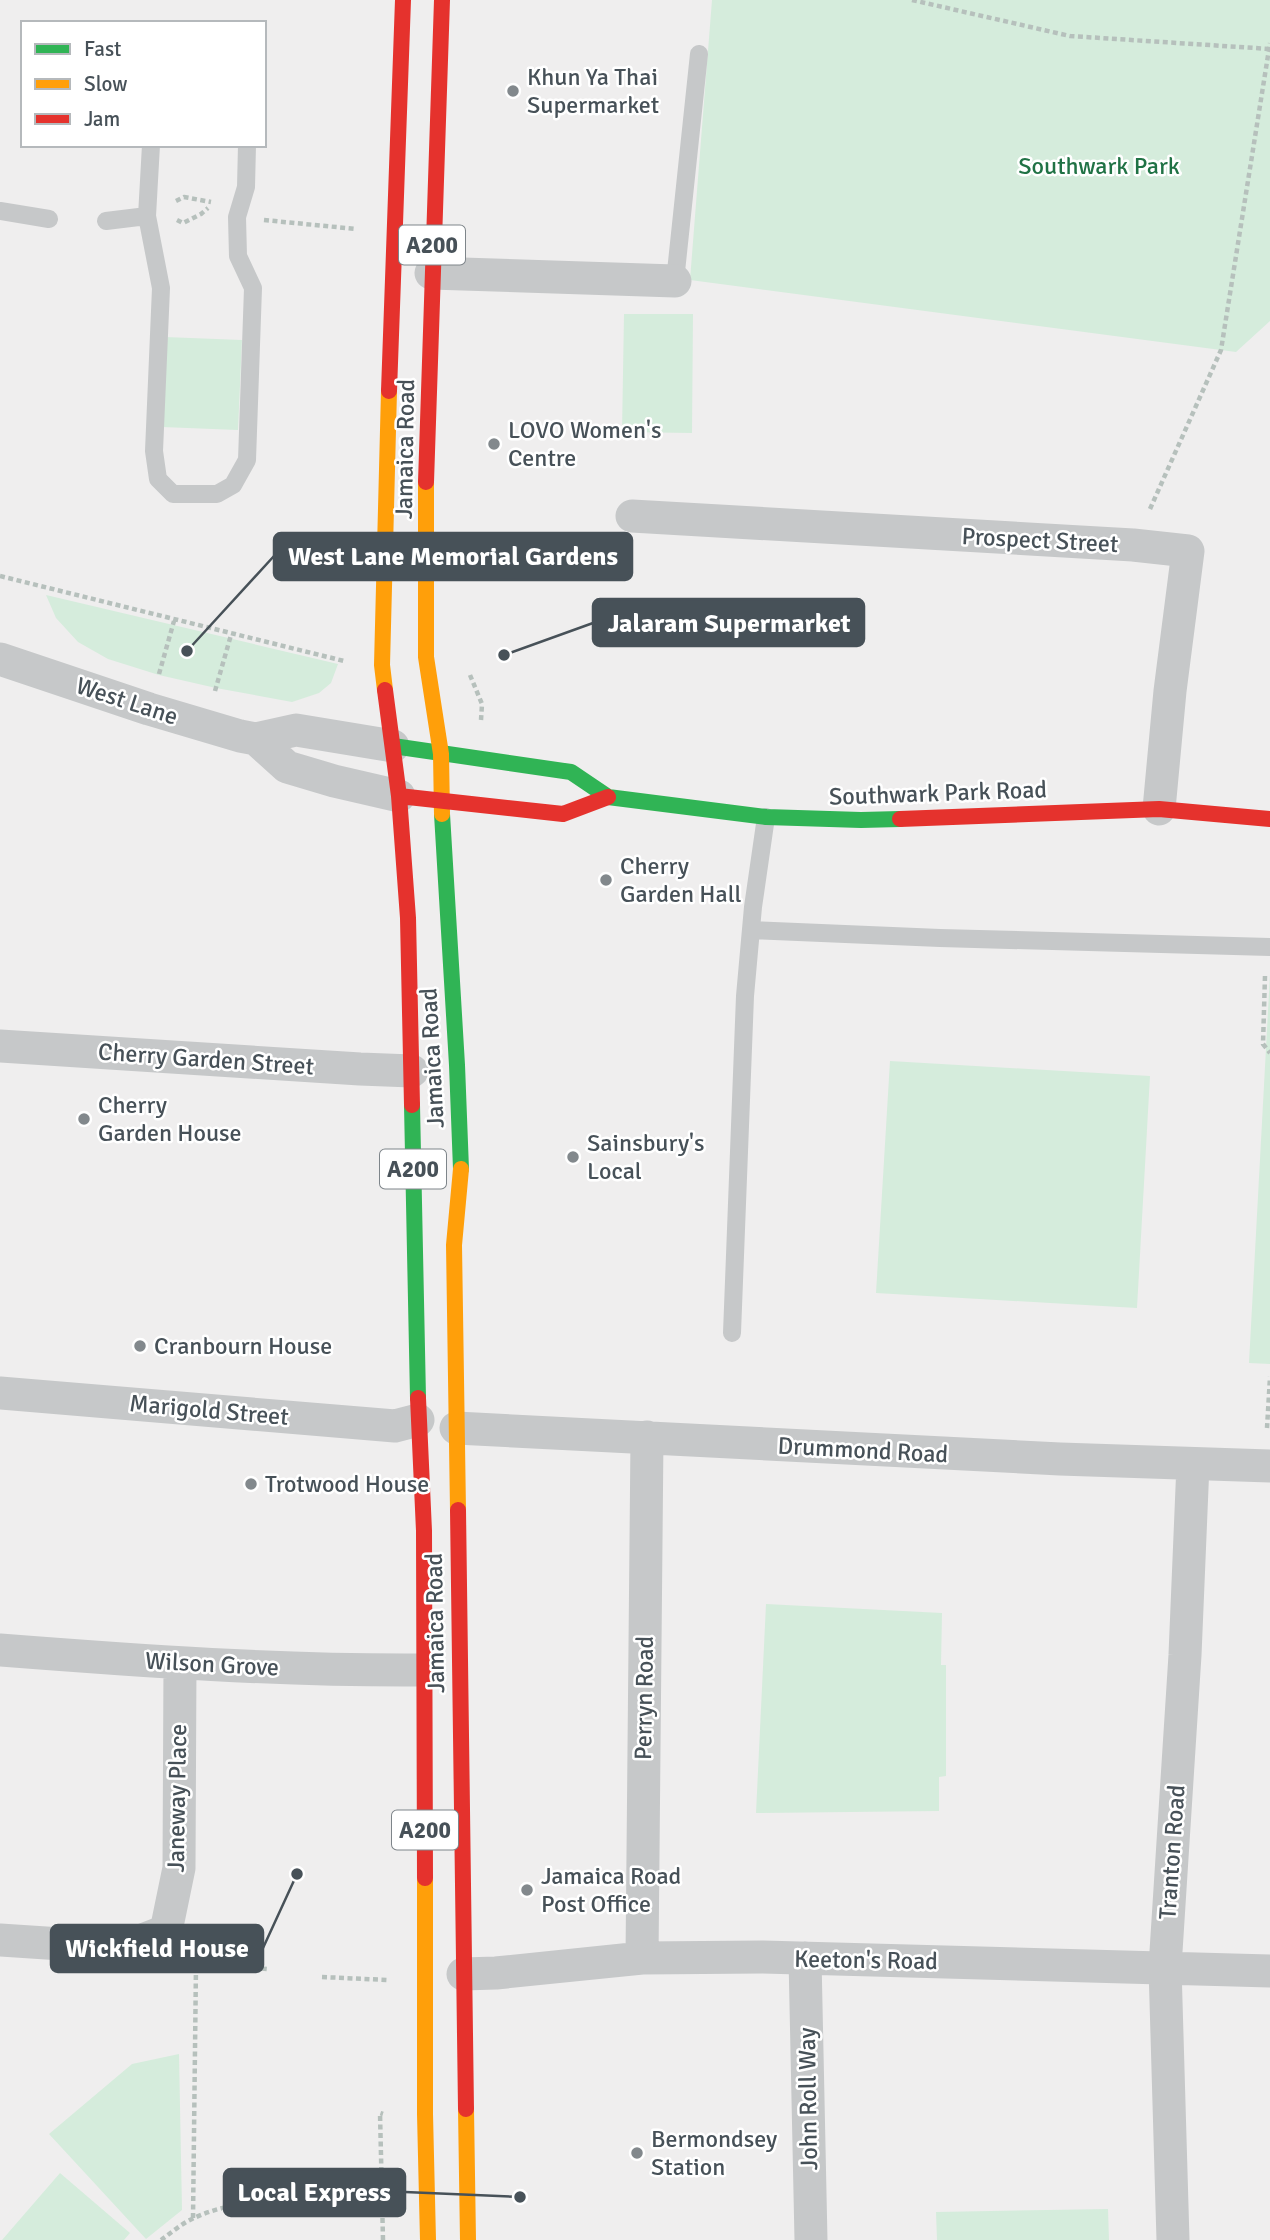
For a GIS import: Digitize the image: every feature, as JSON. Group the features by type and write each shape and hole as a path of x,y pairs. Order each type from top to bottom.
{"main road":[{"name":"Jamaica Road","path":"403,0 382,665 399,796 408,918 418,1420 424,1531 425,2114 428,2240"},
{"name":"Jamaica Road","path":"442,0 426,452 426,657 441,754 461,1183 454,1245 468,2240"},
{"name":"Southwark Park Road","path":"393,746 571,772 608,797 766,817 861,820 1160,809 1270,819"},
{"name":"Southwark Park Road","path":"399,796 563,814 608,797"}],"street":[{"path":"431,273 675,281"},
{"name":"Prospect Street","path":"632,516 1133,545 1188,551 1170,691 1160,809"},
{"name":"West Lane","path":"0,659 149,709 256,739 296,730 393,746"},
{"name":"West Lane","path":"256,739 286,767 399,796"},
{"name":"Cherry Garden Street","path":"0,1046 412,1070"},
{"name":"Marigold Street","path":"0,1393 395,1426 418,1420"},
{"name":"Drummond Road","path":"456,1428 760,1445 1268,1466"},
{"name":"Perryn Road","path":"642,1958 647,1437"},
{"name":"Tranton Road","path":"1173,2240 1165,1967 1185,1655 1193,1464"},
{"name":"Wilson Grove","path":"0,1650 180,1663 424,1670"},
{"name":"Janeway Place","path":"166,1931 179,1868 180,1663"},
{"path":"0,1940 122,1948 166,1931"},
{"name":"Keeton's Road","path":"463,1974 642,1958 805,1958 1270,1971"},
{"name":"John Roll Way","path":"805,1958 811,2240"}],"lane":[{"path":"675,281 699,54"},
{"path":"150,147 146,216 161,288 154,451 158,479 173,494 217,494 233,485 247,460 253,288 238,256 237,217 246,187 247,147"},
{"path":"0,211 49,219"},
{"path":"106,221 146,216"},
{"path":"732,1333 745,996 766,817"},
{"path":"751,930 1268,947"}],"path":[{"path":"912,0 1070,36 1270,47 1221,350 1133,545"},
{"path":"170,203 184,197 213,203"},
{"path":"0,576 351,663"},
{"path":"149,709 174,621"},
{"path":"204,726 231,635"},
{"path":"1268,947 1263,1044 1270,1053"},
{"path":"1268,1466 1270,1377"},
{"path":"166,1931 196,1965 193,2218"},
{"path":"196,1965 268,1969"},
{"path":"322,1977 391,1979"},
{"path":"382,2114 383,2240"},
{"path":"160,2240 193,2218 225,2208 259,2203 381,2200"}],"green space":[{"name":"Southwark Park","path":"712,0 1270,0 1270,321 1236,352 690,280"},
{"path":"624,314 693,314 692,433 622,432"},
{"path":"165,337 242,340 238,430 162,427"},
{"path":"46,595 338,664 331,683 319,693 292,702 159,675 108,659 78,642 56,618"},
{"path":"1270,974 1270,1364 1249,1363"},
{"path":"890,1061 1150,1076 1137,1308 876,1293"},
{"path":"766,1604 942,1613 941,1665 946,1665 946,1776 939,1777 939,1811 756,1813"},
{"path":"179,2054 182,2210 146,2239 49,2134 132,2064"},
{"path":"60,2173 130,2233 124,2240 2,2240"},
{"path":"1108,2209 1109,2240 937,2240 936,2212"}],"traffic: fast":[{"path":"393,746 571,772 608,797 766,817 900,819"},
{"path":"442,814 461,1169"},
{"path":"412,1105 418,1398"}],"traffic: slow":[{"path":"385,690 382,665 389,391"},
{"path":"426,482 426,657 441,754 442,814"},
{"path":"458,1510 454,1245 461,1169"},
{"path":"425,1878 428,2240"},
{"path":"466,2109 468,2240"}],"traffic: jam":[{"path":"389,391 403,0"},
{"path":"426,482 442,0"},
{"path":"385,690 399,796 408,918 412,1105"},
{"path":"399,796 563,814 608,797"},
{"path":"900,819 1159,809 1270,819"},
{"path":"418,1398 424,1531 425,1878"},
{"path":"458,1510 466,2109"}],"place":[{"name":"Khun Ya Thai Supermarket","path":"513,91"},
{"name":"LOVO Women's Centre","path":"494,444"},
{"name":"West Lane Memorial Gardens","path":"187,651"},
{"name":"Jalaram Supermarket","path":"504,655"},
{"name":"Cherry Garden Hall","path":"606,880"},
{"name":"Cherry Garden House","path":"84,1119"},
{"name":"Sainsbury's Local","path":"573,1157"},
{"name":"Cranbourn House","path":"140,1346"},
{"name":"Trotwood House","path":"251,1484"},
{"name":"Wickfield House","path":"297,1874"},
{"name":"Jamaica Road Post Office","path":"527,1890"},
{"name":"Bermondsey Station","path":"637,2153"},
{"name":"Local Express","path":"520,2197"}]}
